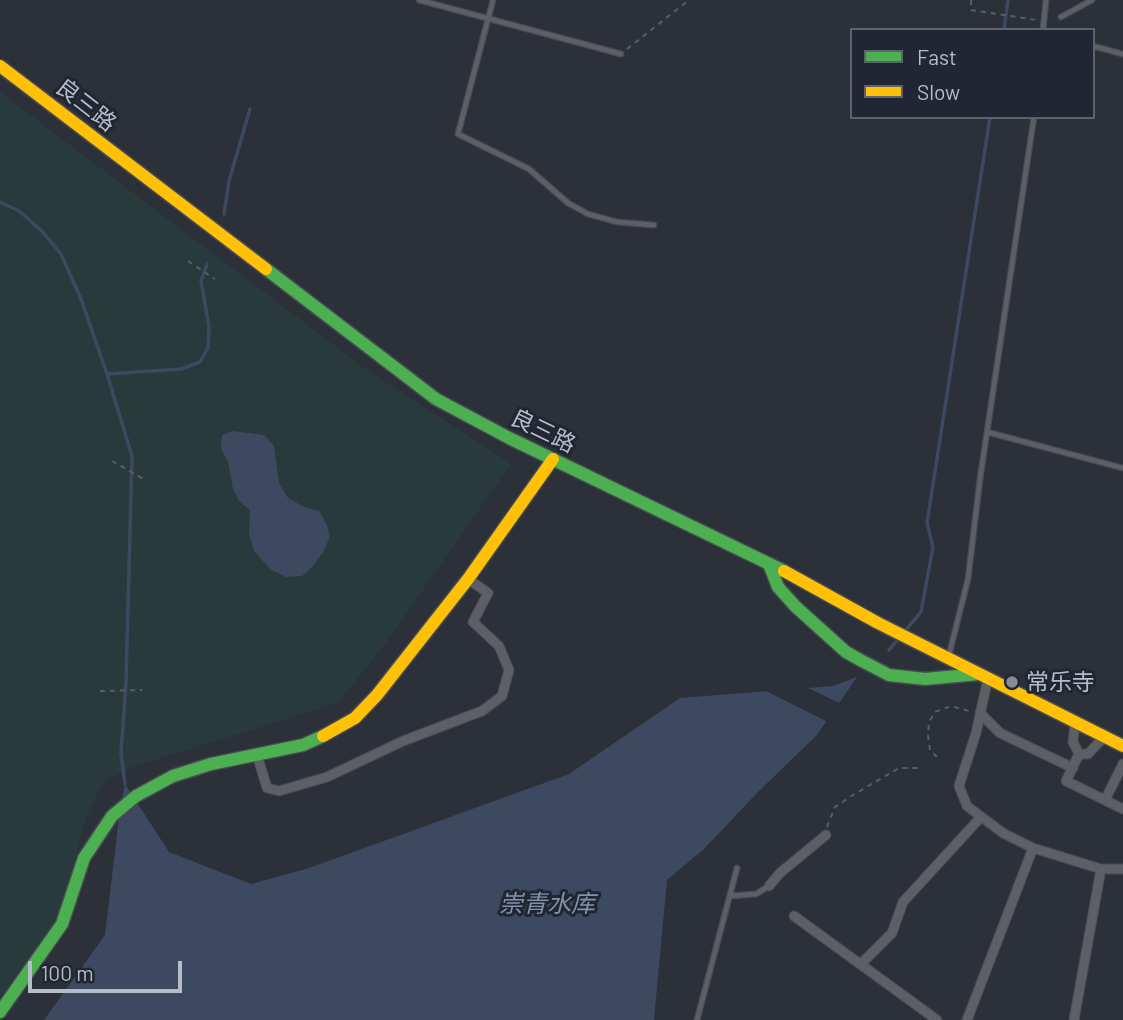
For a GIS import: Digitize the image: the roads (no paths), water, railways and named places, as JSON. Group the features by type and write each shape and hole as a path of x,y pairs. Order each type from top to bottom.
{"main road":[{"name":"良三路","path":"0,66 408,379 467,416 680,523 769,564 1075,723 1104,737 1121,741"},
{"path":"0,1012 62,923 83,858 112,816 136,796 161,782 211,764 303,745 331,733 355,718 377,695 468,579 553,459"},
{"path":"769,564 778,587 796,607 846,652 862,661 889,675 925,679 983,676"}],"street":[{"path":"257,755 267,788 279,791 327,777 403,741 482,711 502,695 509,670 499,646 473,622 488,593 468,579"},
{"path":"983,676 980,713 959,786 967,806 1003,833 1033,848 1101,869 1123,869"},
{"path":"980,713 1000,733 1073,768"},
{"path":"1075,723 1073,742 1079,754 1066,780 1123,809"},
{"path":"1079,754 1088,754 1104,737"},
{"path":"1105,800 1123,764"},
{"path":"861,964 892,933 904,902 980,818"},
{"path":"769,886 780,873 826,835"},
{"path":"967,1020 1033,848"},
{"path":"1074,1020 1101,869"},
{"path":"794,916 937,1020"}],"lane":[{"path":"419,0 621,54"},
{"path":"493,0 458,134 529,169 568,202 588,214 617,222 654,225"},
{"path":"1043,28 1046,0"},
{"path":"1061,17 1093,0"},
{"path":"1095,47 1123,54"},
{"path":"948,658 968,579 1034,119"},
{"path":"987,432 1123,468"},
{"path":"698,1020 737,868"},
{"path":"730,896 757,894 769,886"}],"water":[{"path":"233,431 264,435 274,446 279,483 288,498 304,507 319,511 327,525 330,536 324,551 302,576 286,577 271,570 254,551 249,533 250,510 239,501 233,489 228,462 221,448 222,435"},
{"name":"崇青水库","path":"857,677 817,735 704,849 667,880 654,1020 44,1020 105,935 125,784 169,852 251,884 309,868 569,774 680,698 833,686"}],"waterway":[{"path":"1004,28 1008,0"},
{"path":"224,214 229,181 250,109"},
{"path":"905,631 921,612 933,547 927,523 990,119"},
{"path":"0,202 19,211 42,231 61,254 81,299 132,456 126,682 121,753 125,784"},
{"path":"107,374 181,369 200,362 208,348 209,326 201,281 207,264"},
{"path":"889,650 900,637"}],"place":[{"name":"常乐寺","path":"1012,682"}]}
